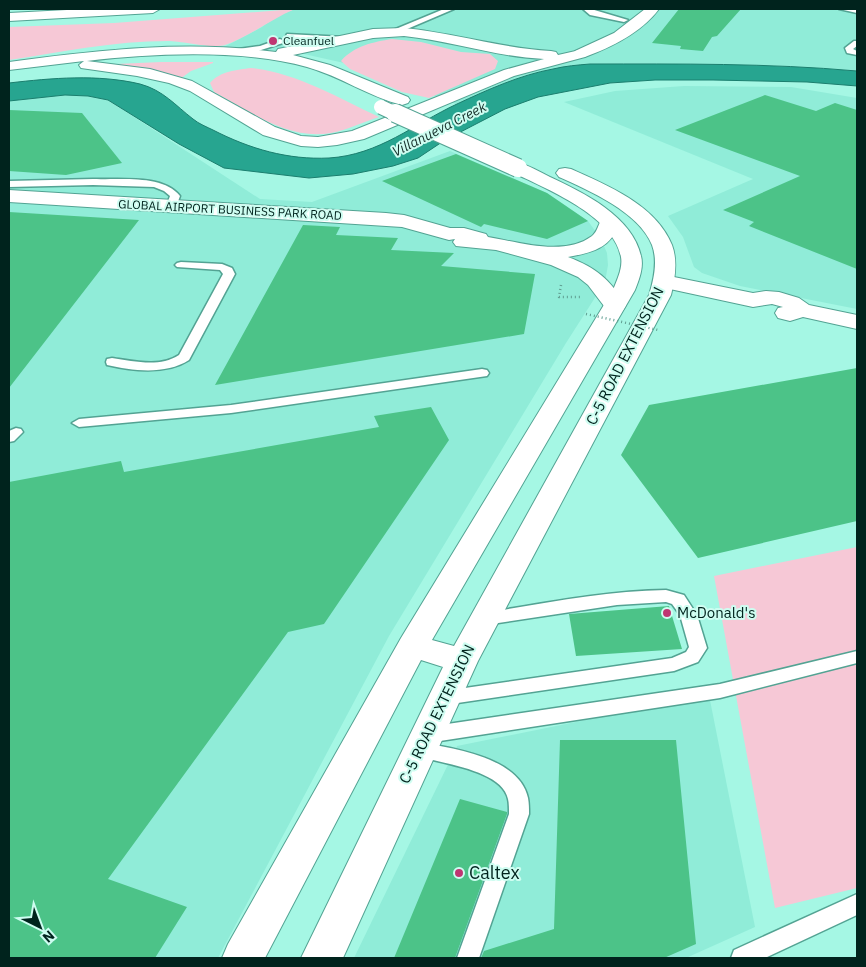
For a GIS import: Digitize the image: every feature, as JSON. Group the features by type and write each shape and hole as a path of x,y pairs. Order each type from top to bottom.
{"main road":[{"path":"9,17 153,9"},
{"path":"580,54 584,46 624,20 636,9"},
{"path":"86,65 136,71 188,84 274,135 320,142 340,140 365,132 509,73 580,54 611,42 652,9"},
{"path":"219,67 347,39 390,33 426,35 499,49 538,54 580,54"},
{"path":"343,74 328,64 327,61 332,52 347,39"},
{"path":"499,49 510,61 509,73"},
{"name":"C-5 ROAD EXTENSION","path":"9,66 150,50 227,52 258,59 312,76 381,107 528,164 599,188 633,210 649,226 661,244 665,259 664,280 660,295 462,661 322,958"},
{"name":"C-5 ROAD EXTENSION","path":"9,76 86,65 165,58 258,59 313,64 343,74 402,100 528,164 586,203 609,222 628,245 632,257 630,272 624,290 412,646 243,958"},
{"path":"188,84 189,78 202,71"},
{"name":"GLOBAL AIRPORT BUSINESS PARK ROAD","path":"9,196 404,221 449,234 449,238 455,240 471,243 480,242 524,251 556,261 588,274 604,288 615,305"},
{"name":"GLOBAL AIRPORT BUSINESS PARK ROAD","path":"524,251 559,251 588,245 604,235 609,222"},
{"path":"664,280 753,300 759,307 771,310 790,314 802,310 857,322"},
{"path":"412,646 462,661"}],"lane":[{"path":"390,33 450,9"},
{"path":"587,9 593,13 624,20"},
{"path":"843,9 857,11"},
{"path":"290,36 347,39"},
{"path":"227,52 261,48 280,41"},
{"path":"857,44 849,48 850,51 857,53"},
{"path":"9,184 94,182 156,184 168,189 175,196 171,207"},
{"path":"112,362 166,366 177,363 184,357 228,274 228,270 222,267 181,265"},
{"path":"79,423 142,419 208,411 482,373"},
{"path":"444,698 674,664 692,657 698,648 685,607 676,598 660,595 484,619"},
{"path":"423,743 720,691 857,657"},
{"path":"423,743 496,770 512,787 521,802 519,814 468,958"},
{"path":"742,958 857,904"}],"path":[{"path":"586,314 658,330"}],"shaded area":[{"path":"295,9 857,9 857,71 766,65 590,64 553,69 521,78 456,104 353,65 304,54 222,48 262,27 275,17"},
{"path":"295,9 243,37 220,46 174,41 148,41 9,60 9,27 114,23"},
{"path":"392,39 421,42 461,52 490,54 498,61 495,69 429,98 402,92 350,69 341,61 358,48 371,43"},
{"path":"161,62 213,63 191,71 180,79 150,70 116,64"},
{"path":"251,68 285,75 301,81 333,94 379,117 331,133 300,133 284,129 214,92 210,83 214,79 229,72"},
{"path":"684,86 791,87 857,98 857,309 740,286 702,273 694,267 683,237 668,216 753,179 564,102 615,91"},
{"path":"65,95 88,96 108,100 260,199 312,202 450,151 547,193 588,221 601,239 607,253 608,265 605,282 566,343 389,636 218,958 9,958 9,101"},
{"path":"857,547 857,888 775,908 714,576"},
{"path":"709,695 755,927 686,958 354,958 457,746"}],"water":[{"name":"Villanueva Creek","path":"590,64 757,65 824,68 857,71 857,86 807,82 713,80 655,80 610,83 538,97 505,109 445,140 418,158 393,166 353,174 309,178 224,168 179,144 108,100 88,96 65,95 9,101 9,83 75,78 124,81 156,90 198,122 241,143 284,155 329,158 347,156 380,145 457,104 516,79 558,68"}],"building":[{"path":"679,9 741,9 717,36 712,37 703,51 680,49 681,46 652,43"},
{"path":"765,95 816,111 835,103 857,110 857,269 749,226 754,222 723,210 800,176 675,130"},
{"path":"9,110 82,113 122,163 66,175 9,171"},
{"path":"456,154 547,193 588,221 547,239 484,224 481,227 382,181"},
{"path":"9,212 139,220 9,388"},
{"path":"303,225 340,227 336,235 398,238 391,250 454,253 441,266 535,274 524,334 215,385"},
{"path":"857,368 857,521 698,558 621,455 649,405"},
{"path":"431,407 449,440 324,624 288,632 108,879 187,907 155,958 9,958 9,482 121,461 124,472 379,427 374,416"},
{"path":"669,606 682,649 576,656 569,614"},
{"path":"560,740 676,740 696,944 664,958 481,958 484,951 554,929"},
{"path":"460,799 507,812 507,814 455,958 394,958"}],"place":[{"name":"Cleanfuel","path":"273,41"},
{"name":"McDonald's","path":"667,613"},
{"name":"Caltex","path":"459,873"}]}
